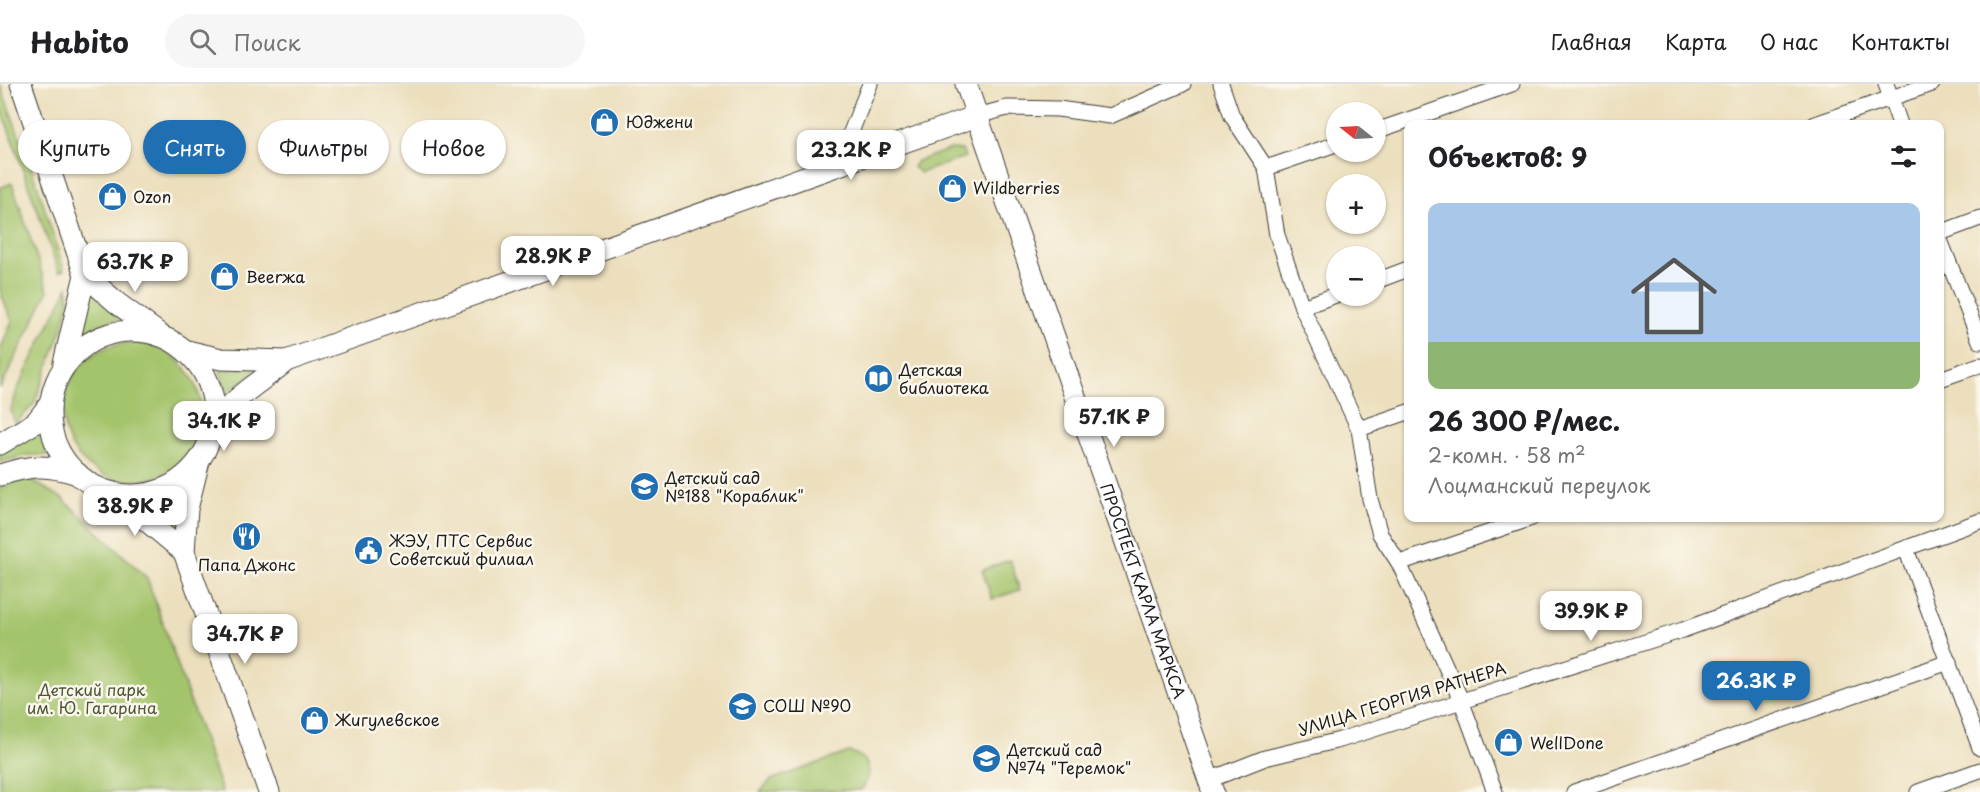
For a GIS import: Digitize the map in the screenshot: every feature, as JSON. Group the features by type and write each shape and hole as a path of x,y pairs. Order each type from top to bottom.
{"street":[{"path":"0,444 36,422 50,404 78,314 85,275 21,84"},
{"path":"838,165 870,84"},
{"name":"ПРОСПЕКТ КАРЛА МАРКСА","path":"966,84 1211,786"},
{"path":"269,792 184,552 187,509 200,460 212,429 224,410 237,397 286,361 977,116 1007,108 1058,109 1110,116 1183,84"},
{"path":"1221,84 1232,116 1266,168 1277,235 1302,307 1359,429 1370,499 1380,534 1398,563 1461,700 1495,792"},
{"path":"1408,120 1512,84"},
{"path":"1824,120 1889,91 1932,84"},
{"path":"1889,91 1899,120"},
{"path":"1386,128 1404,121"},
{"path":"1266,168 1326,147"},
{"path":"1944,232 1980,218"},
{"path":"1944,250 1980,341"},
{"path":"1386,277 1404,270"},
{"path":"85,275 117,303 163,337 187,351 221,360 286,361"},
{"path":"1302,307 1326,299"},
{"path":"64,363 84,345 106,335 135,332 163,337"},
{"path":"187,351 204,374 213,405 212,429"},
{"path":"1944,378 1980,365"},
{"path":"50,404 51,427 60,451 78,474"},
{"path":"1359,429 1404,413"},
{"path":"113,493 152,493 176,482 200,460"},
{"path":"0,475 33,466 54,466 78,474 113,493 184,552"},
{"name":"УЛИЦА ГЕОРГИЯ РАТНЕРА","path":"1211,786 1264,758 1340,740 1683,630 1980,521"},
{"path":"1398,563 1520,522"},
{"path":"1906,549 1980,748"},
{"path":"1574,792 1949,662"},
{"path":"1918,792 1980,770"}],"green space":[{"path":"0,84 18,133 18,156 0,105"},
{"path":"951,149 962,150 965,157 920,173 913,167 917,161"},
{"path":"24,174 33,174 37,184 64,270 59,272"},
{"path":"12,183 48,291 0,389 0,351 12,321 0,291 0,188"},
{"path":"90,285 125,317 96,326 81,334 89,306"},
{"path":"68,287 69,301 62,330 34,404 15,424 11,410 17,390"},
{"path":"132,343 158,348 181,363 196,386 201,412 196,438 181,461 158,476 132,481 106,476 83,461 68,438 63,412 68,386 83,363 106,348"},
{"path":"263,366 227,392 220,371"},
{"path":"41,429 49,455 28,455 0,462 0,454"},
{"name":"Детский парк им. Ю. Гагарина","path":"29,479 62,498 147,578 222,792 0,792 0,486"},
{"path":"184,493 181,540 142,508"},
{"path":"1010,560 1020,590 992,599 982,570"},
{"path":"849,752 862,758 868,767 868,778 861,790 760,792 771,780"}],"place":[{"name":"Юджени","path":"605,122"},
{"name":"Wildberries","path":"952,188"},
{"name":"Ozon","path":"112,197"},
{"name":"Beerжа","path":"225,277"},
{"name":"Детская библиотека","path":"878,379"},
{"name":"Детский сад №188 \"Кораблик\"","path":"644,487"},
{"name":"Папа Джонс","path":"247,537"},
{"name":"ЖЭУ, ПТС Сервис Советский филиал","path":"368,550"},
{"name":"СОШ №90","path":"742,706"},
{"name":"Жигулевское","path":"314,720"},
{"name":"WellDone","path":"1509,743"},
{"name":"Детский сад №74 \"Теремок\"","path":"986,759"}]}
